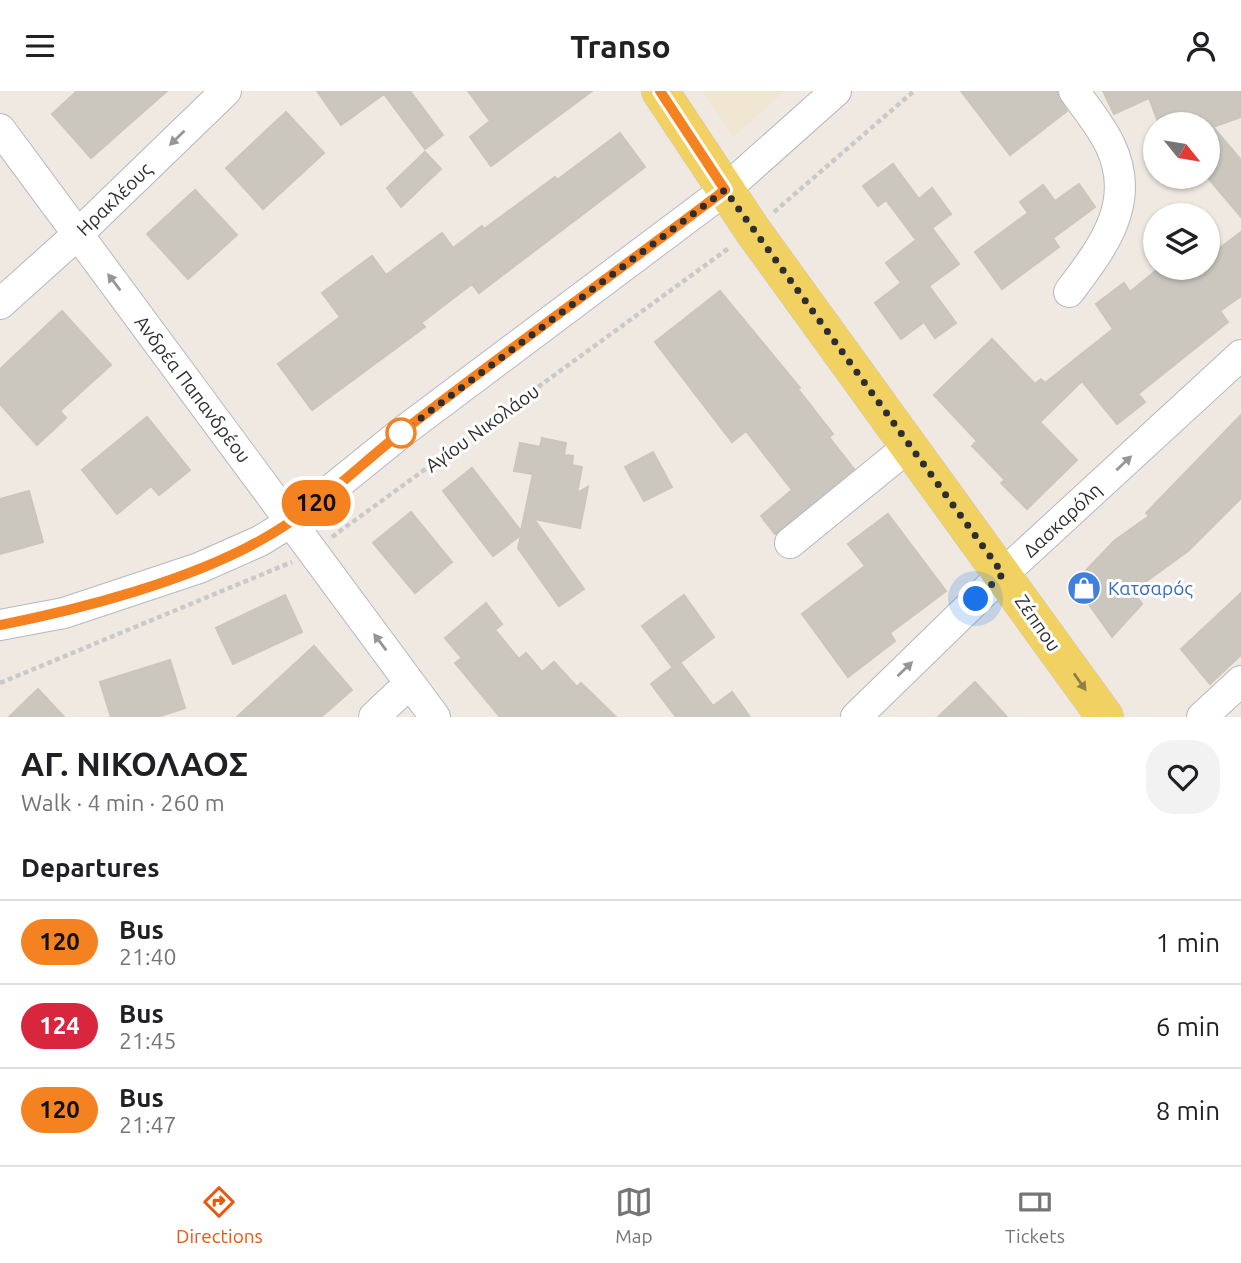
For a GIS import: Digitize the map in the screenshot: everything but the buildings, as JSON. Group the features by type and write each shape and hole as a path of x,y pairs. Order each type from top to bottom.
{"main road":[{"name":"Ζέππου","path":"660,91 753,231 1105,717"}],"street":[{"name":"Ηρακλέους","path":"0,304 78,234 226,91"},
{"path":"0,625 64,613 199,568 260,541 291,522 401,433 725,190 836,91"},
{"path":"1069,292 1104,245 1114,224 1119,185 1111,147 1074,91"},
{"name":"Ανδρέα Παπανδρέου","path":"0,129 435,717"},
{"name":"Δασκαρόλη","path":"856,717 1003,574 1241,355"},
{"path":"790,543 908,447"},
{"path":"1202,717 1241,681"},
{"path":"374,717 410,683"}],"path":[{"name":"Αγίου Νικολάου","path":"0,683 281,568 312,550 753,231 914,91"}],"shaded area":[{"path":"703,91 785,91 733,137"}],"bus line":[{"name":"120","path":"0,625 64,613 199,568 260,541 326,496 401,433 725,190 660,91"}],"place":[{"name":"Κατσαρός","path":"1084,588"}],"route":[{"path":"401,433 725,190 908,447 1003,574 976,599"}]}
